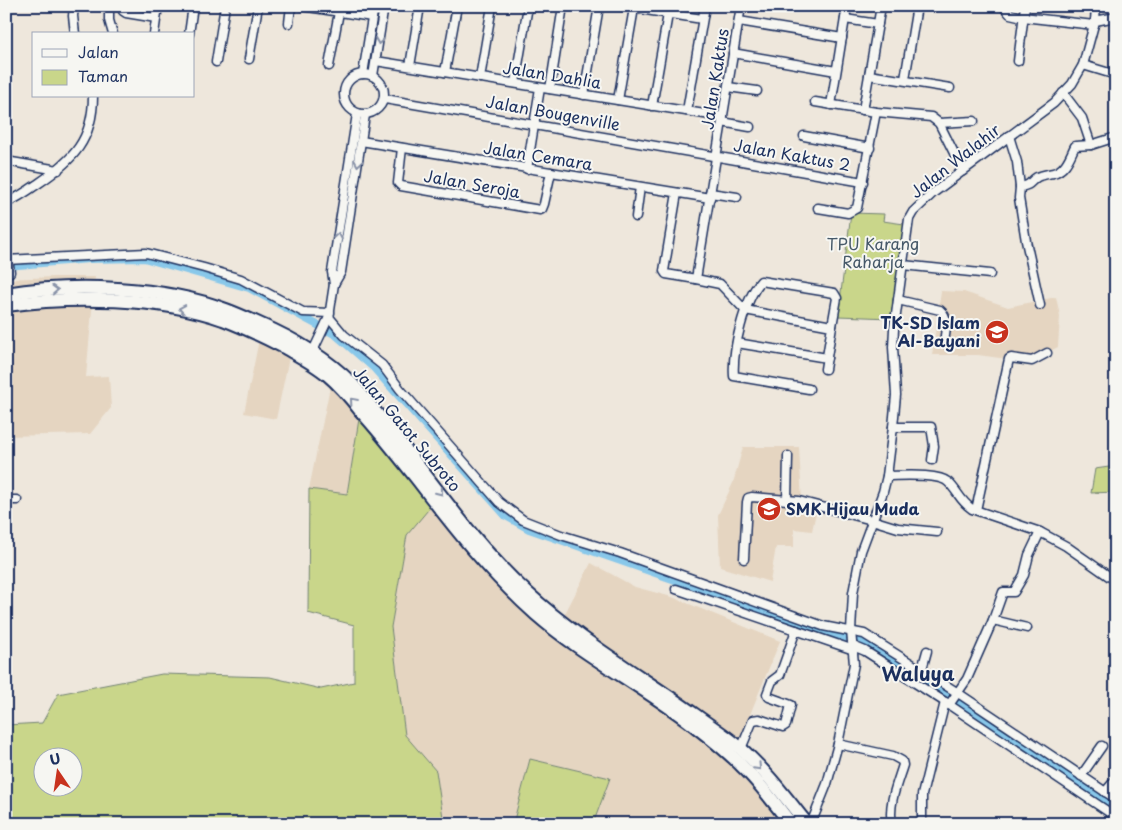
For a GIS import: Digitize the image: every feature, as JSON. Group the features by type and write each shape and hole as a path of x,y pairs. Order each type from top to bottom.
{"highway":[{"name":"Jalan Gatot Subroto","path":"6,294 52,289 97,288 156,293 192,300 225,310 278,332 314,352 354,386 406,448 487,552 528,594 568,628 692,718"},
{"name":"Jalan Gatot Subroto","path":"6,305 35,301 97,300 172,307 221,318 269,339 306,359 327,374 346,392 389,443 451,524 521,600 562,636 692,718"},
{"path":"692,718 741,749 807,824"},
{"path":"692,718 743,766 791,824"}],"street":[{"path":"74,6 75,32"},
{"path":"108,6 112,32"},
{"path":"122,6 123,11 126,13 156,18"},
{"path":"154,32 158,6"},
{"path":"189,32 193,6"},
{"path":"216,62 225,6"},
{"path":"249,59 258,6"},
{"path":"289,23 292,6"},
{"path":"302,6 372,17"},
{"path":"363,74 374,6"},
{"path":"373,76 384,6"},
{"path":"410,66 420,6"},
{"path":"445,72 457,6"},
{"path":"480,78 492,6"},
{"path":"515,84 528,6"},
{"path":"550,89 563,6"},
{"path":"584,95 599,6"},
{"path":"621,6 702,20"},
{"path":"687,111 705,6"},
{"name":"Jalan Kaktus","path":"696,279 741,6"},
{"path":"831,105 846,6"},
{"path":"864,110 881,6"},
{"path":"905,80 917,6"},
{"path":"1003,6 1010,14 1023,17 1095,23 1116,17"},
{"path":"1018,61 1025,6"},
{"name":"Jalan Walahir","path":"811,824 827,784 838,744 851,680 853,593 861,551 883,492 886,476 894,427 896,395 893,347 908,227 913,212 933,193 1054,103 1072,84 1083,65 1095,23 1096,6"},
{"path":"618,100 634,8"},
{"path":"329,66 339,12"},
{"path":"652,106 668,14"},
{"path":"845,19 878,24"},
{"path":"739,21 842,38"},
{"path":"734,53 836,71"},
{"name":"Jalan Dahlia","path":"376,61 687,111 750,127"},
{"path":"1083,65 1116,75"},
{"path":"363,74 373,76 381,81 385,90 385,99 381,107 374,113 361,114 350,109 345,101 344,92 347,83 354,76 363,74"},
{"path":"869,75 950,88"},
{"path":"728,87 757,91"},
{"path":"528,168 540,88"},
{"path":"1063,93 1082,118 1091,145"},
{"path":"6,203 24,194 58,170 72,157 88,133 93,98"},
{"name":"Jalan Bougenville","path":"385,99 717,156"},
{"path":"815,102 876,112 931,117 938,123 963,170"},
{"path":"818,208 848,213 857,208 876,112"},
{"path":"334,284 341,272 361,141 361,114"},
{"path":"314,352 329,318 334,284 332,272 361,114"},
{"path":"938,123 974,121"},
{"path":"804,136 870,148"},
{"path":"1009,136 1017,162 1020,187 1019,198 1040,305"},
{"path":"1020,187 1030,185 1036,178 1057,172 1063,168 1073,153 1075,146 1091,145 1116,137"},
{"name":"Jalan Cemara","path":"361,141 677,193 737,197"},
{"name":"Jalan Seroja","path":"402,148 398,183 401,186 521,207 542,209 551,172"},
{"name":"Jalan Kaktus 2","path":"717,156 863,182"},
{"path":"6,161 58,170"},
{"path":"636,217 640,187"},
{"path":"677,193 664,271 666,274 720,284 745,310 832,326"},
{"path":"8,272 7,261 146,253 241,279 303,312 329,318 344,334 382,365 400,389 499,502 518,517 545,529 620,553 865,651 1081,776 1116,799"},
{"path":"903,265 990,274"},
{"path":"809,389 736,376 734,374 737,343 745,310 761,281 834,293 837,298 825,369"},
{"path":"898,300 943,312 946,319 944,343"},
{"path":"737,343 827,358"},
{"path":"976,510 1009,359 1032,361 1047,353"},
{"path":"894,427 931,427 934,446 932,460"},
{"path":"787,500 788,456"},
{"path":"886,476 943,479 949,483 964,503 976,510 1040,532 1066,546 1110,577 1116,578"},
{"path":"744,559 748,498 755,497 799,501 898,528 937,532"},
{"path":"6,500 17,500"},
{"path":"922,824 922,795 951,700 972,671 980,648 994,620 1002,592 1014,592 1021,581 1029,555 1040,532"},
{"path":"676,589 786,620 796,630 821,633 852,632 864,634 922,669 951,700 1116,817"},
{"path":"994,620 1027,628"},
{"path":"741,749 753,720 759,719 783,727 786,725 791,706 769,697 767,694 772,681 780,675 796,630"},
{"path":"922,669 927,651"},
{"path":"838,744 893,756 902,761 903,765 892,796 892,824"},
{"path":"1081,776 1102,746"},
{"path":"1105,792 1116,779"},
{"path":"6,816 7,824"}],"shaded area":[{"path":"95,277 86,377 109,376 111,408 90,434 6,436 6,279"},
{"name":"TK-SD Islam Al-Bayani","path":"941,291 964,292 1008,307 1056,297 1060,316 1058,347 1030,362 978,355 932,355"},
{"path":"260,335 291,348 276,419 244,413"},
{"path":"332,377 365,401 359,419 347,494 309,489"},
{"name":"SMK Hijau Muda","path":"743,447 799,447 802,502 818,503 812,531 794,529 794,547 776,547 770,582 720,567 718,515 733,483"},
{"path":"433,504 556,631 591,563 635,587 672,597 780,641 733,756 791,824 593,824 610,778 530,759 513,824 444,824 436,771 405,735 391,627 407,535"}],"green space":[{"name":"TPU Karang Raharja","path":"851,213 884,214 883,221 904,224 891,318 838,316"},
{"path":"359,419 433,504 407,535 391,627 405,735 436,771 444,824 6,824 6,725 42,723 58,694 162,674 270,677 321,689 354,682 354,625 308,613 309,489 347,494"},
{"path":"1116,466 1116,492 1091,493 1095,469"},
{"path":"530,759 610,778 593,824 513,824"}],"waterway":[{"path":"6,266 89,259 144,258 249,288 336,335 374,368 506,516 529,529 807,626 838,636 861,639 960,702 1116,807"}],"place":[{"name":"TK-SD Islam Al-Bayani","path":"997,332"},
{"name":"SMK Hijau Muda","path":"769,509"}],"district":[{"name":"Waluya","path":"918,674"}]}
